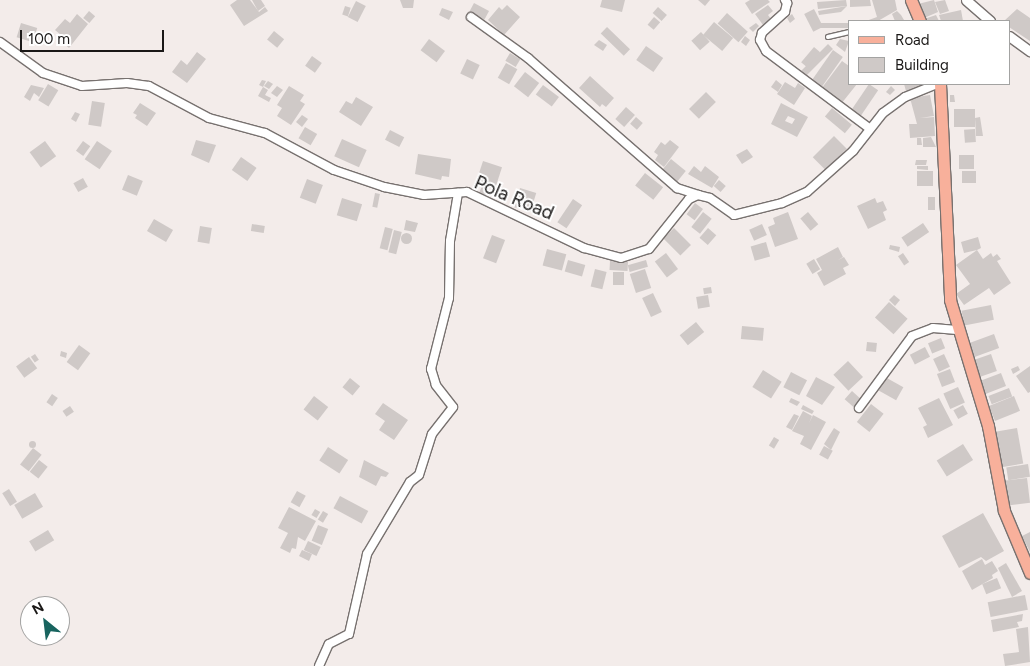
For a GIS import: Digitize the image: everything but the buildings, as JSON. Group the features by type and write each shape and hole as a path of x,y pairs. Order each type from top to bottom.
{"main road":[{"path":"911,0 920,20"},
{"path":"939,85 948,198 946,261 957,330 988,426 1004,512 1030,573"}],"street":[{"path":"785,0 787,3 785,12 762,33 760,40 766,51 869,128"},
{"path":"966,0 989,20"},
{"path":"471,17 528,58 677,188 710,198 734,215 782,203 807,192 853,151 869,128 905,97 936,85"},
{"path":"1010,37 1030,51"},
{"name":"Pola Road","path":"0,42 43,73 82,86 126,84 149,86 209,118 265,133 334,170 384,187 424,195 467,192 584,248 621,258 649,249 689,199 698,195"},
{"path":"319,666 329,644 349,634 367,554 410,482 419,475 432,434 453,407 436,385 431,369 449,298 450,241 458,193"},
{"path":"859,408 912,336 933,328 957,330"}],"lane":[{"path":"828,37 848,32"}]}
